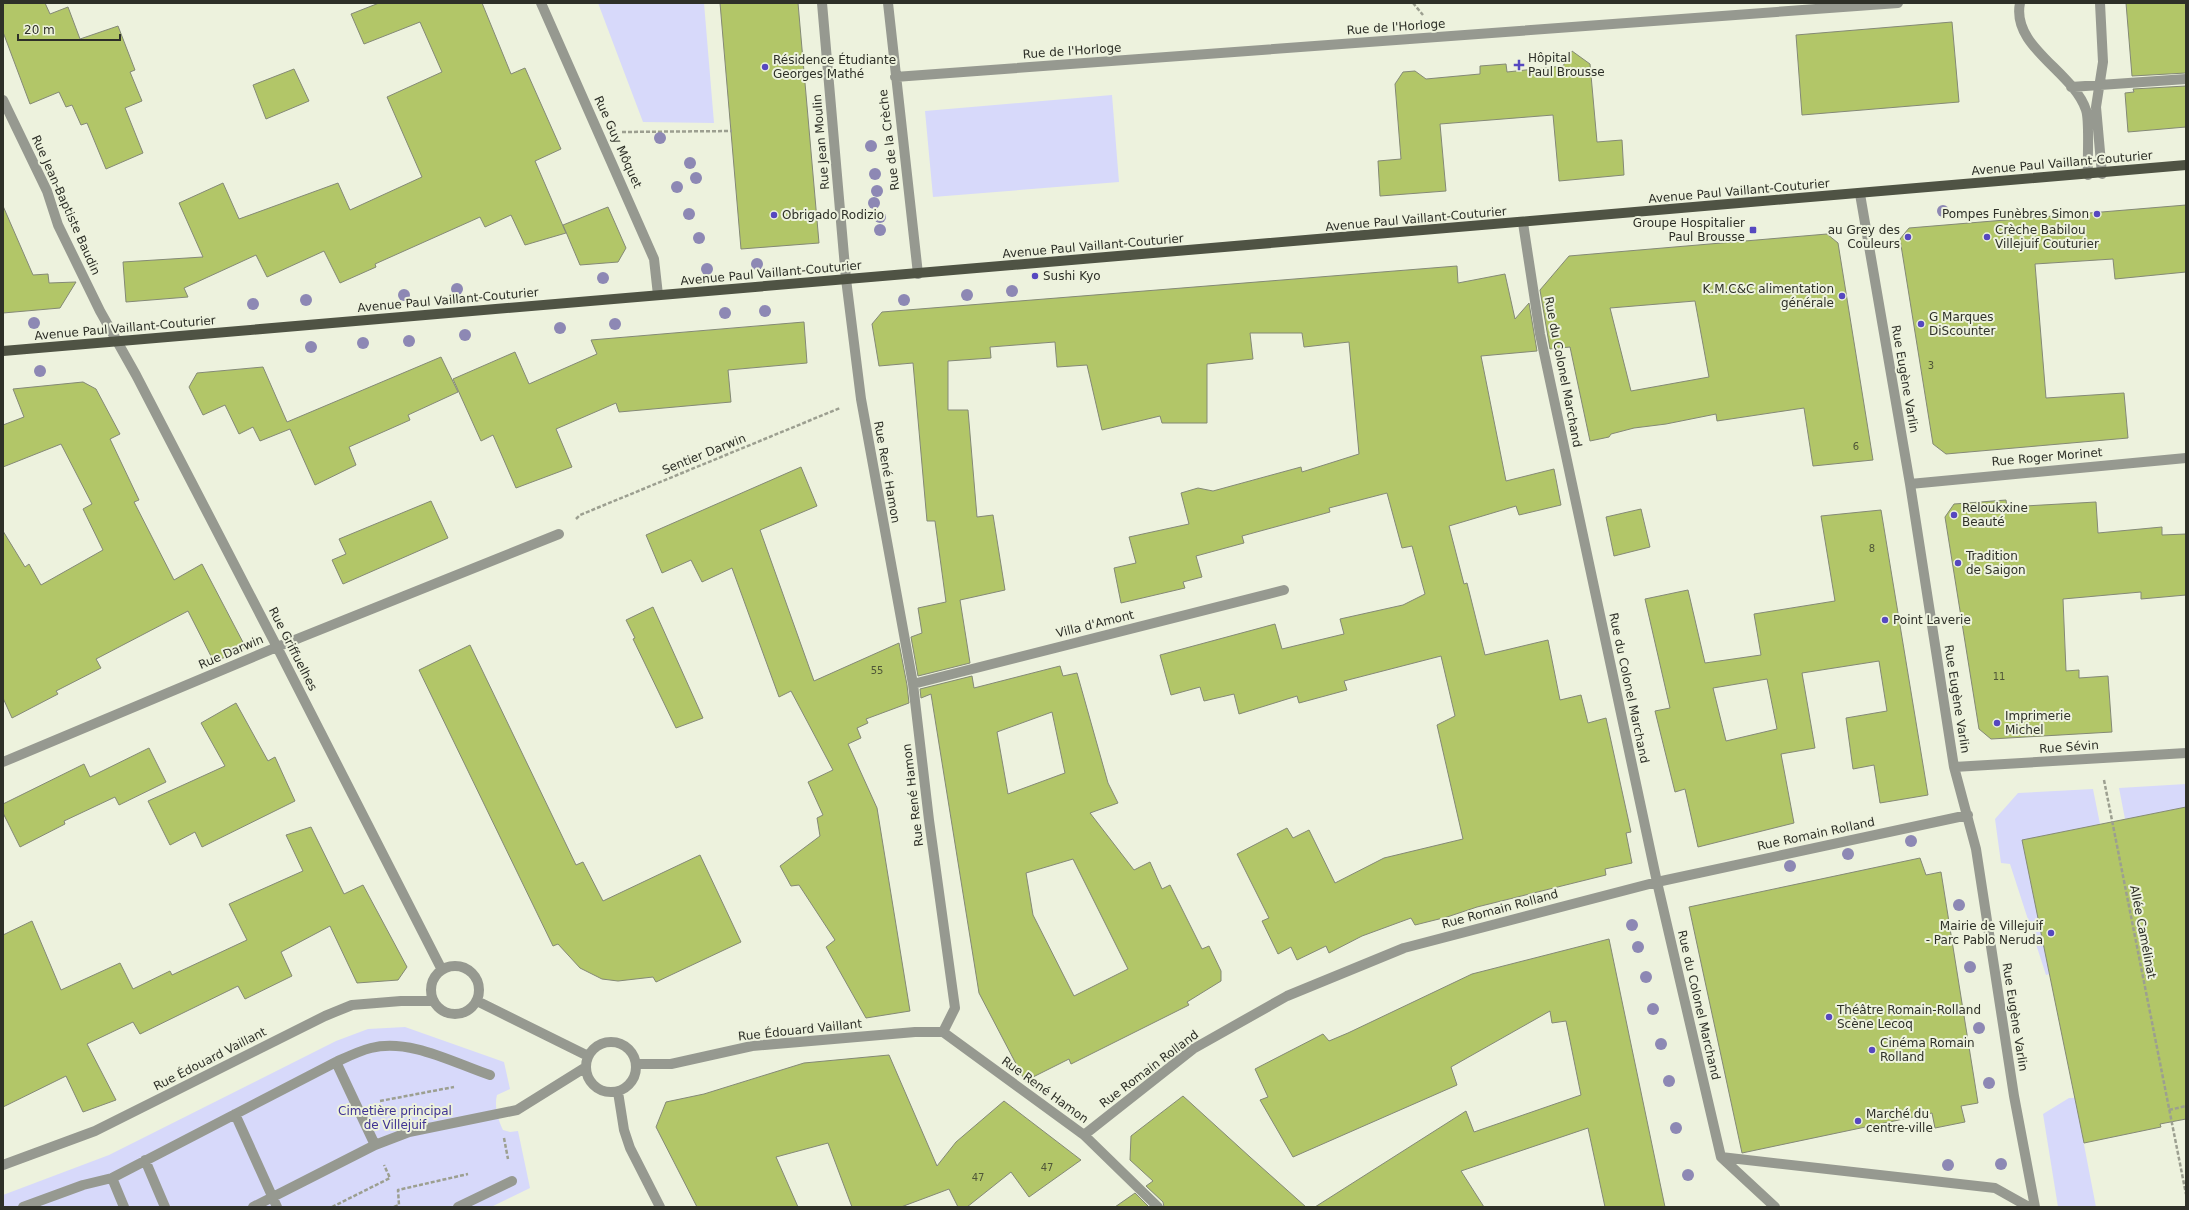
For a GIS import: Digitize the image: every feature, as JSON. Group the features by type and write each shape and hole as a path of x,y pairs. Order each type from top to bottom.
{"main road":[{"name":"Avenue Paul Vaillant-Couturier","path":"3,351 2102,174 2186,165"}],"street":[{"name":"Rue Guy Môquet","path":"541,3 600,132 654,259 658,295"},
{"name":"Rue Jean Moulin","path":"822,3 846,279"},
{"name":"Rue de la Crèche","path":"888,3 918,274"},
{"name":"Rue de l'Horloge","path":"895,77 1898,3"},
{"path":"2020,3 2019,10 2022,30 2034,48 2054,66 2071,87 2086,110 2088,175"},
{"path":"2100,3 2103,62 2096,107 2102,174"},
{"path":"2071,87 2186,79"},
{"name":"Rue Jean-Baptiste Baudin","path":"3,100 47,191 58,225 100,310 118,341"},
{"name":"Rue Eugène Varlin","path":"1860,194 1910,484 1954,768 1976,849 2014,1096 2035,1207"},
{"name":"Rue du Colonel Marchand","path":"1523,223 1540,334 1657,882 1721,1158"},
{"name":"Rue René Hamon","path":"846,279 860,399 913,684 929,820 955,1008 943,1032 1084,1135 1158,1207"},
{"name":"Rue Griffuelhes","path":"118,341 277,647 442,970"},
{"name":"Rue Roger Morinet","path":"1910,484 2186,458"},
{"name":"Rue Darwin","path":"3,762 277,647 559,534"},
{"name":"Villa d'Amont","path":"913,684 1284,590"},
{"name":"Rue Sévin","path":"1954,768 2186,753"},
{"name":"Rue Romain Rolland","path":"1084,1135 1193,1049 1287,996 1404,948 1657,882 1968,815"},
{"path":"457,966 471,972 479,984 480,993 472,1008 458,1015 443,1012 433,1001 431,983 435,975 442,970 457,966"},
{"name":"Rue Édouard Vaillant","path":"3,1165 95,1131 325,1016 352,1005 401,1001 433,1001"},
{"path":"477,1001 587,1062"},
{"name":"Rue Édouard Vaillant","path":"637,1064 671,1064 752,1046 915,1032 943,1032"},
{"path":"253,1207 275,1202 375,1145 409,1132 517,1110 587,1062 594,1048 602,1043 618,1042 631,1050 637,1064 636,1073 632,1081 618,1092 608,1092 597,1088 589,1079 587,1062"},
{"path":"23,1207 83,1185 112,1178 336,1062 372,1048 400,1046 424,1052 490,1075"},
{"path":"336,1062 375,1145"},
{"path":"618,1092 624,1130 630,1148 660,1207"},
{"path":"235,1114 275,1202"},
{"path":"1721,1158 1775,1207"},
{"path":"1721,1158 1995,1188 2029,1207"},
{"path":"145,1160 165,1207"},
{"path":"112,1178 124,1207"},
{"path":"458,1207 512,1181"}],"path":[{"path":"600,132 732,131"},
{"name":"Sentier Darwin","path":"559,534 580,515 860,399"},
{"name":"Allée Camélinat","path":"2100,758 2186,1194"},
{"path":"360,1114 372,1108 375,1102 459,1086"},
{"path":"2169,1110 2186,1106"},
{"path":"332,1207 390,1178 375,1145"},
{"path":"394,1207 399,1205 398,1190 472,1174"}],"green space":[{"path":"598,3 704,3 714,123 643,122"},
{"path":"1112,95 1119,182 933,197 925,111"},
{"path":"2186,784 2186,807 2125,819 2119,788"},
{"path":"2093,789 2100,824 2022,840 2050,974 2046,975 2010,864 2001,863 1995,819 2018,793"},
{"name":"Cimetière principal de Villejuif","path":"405,1027 504,1062 510,1089 497,1095 497,1113 503,1130 510,1132 518,1131 530,1188 491,1207 3,1207 3,1195 109,1155 336,1041 368,1029"},
{"path":"2069,1098 2075,1098 2096,1207 2058,1207 2043,1114"}],"building":[{"path":"3,3 45,3 50,14 68,7 80,39 118,26 135,70 130,72 142,101 125,108 143,153 106,169 87,123 81,125 72,105 66,107 59,92 30,104 3,32"},
{"path":"379,3 482,3 511,74 525,68 561,149 535,161 566,233 525,245 511,215 485,227 480,217 375,264 376,267 340,283 324,251 267,277 256,255 184,288 188,297 126,302 123,262 203,257 179,203 223,183 239,219 338,183 350,210 422,177 387,97 442,72 420,22 364,44 351,14"},
{"name":"Résidence Étudiante Georges Mathé","path":"720,3 798,3 819,243 741,249"},
{"path":"2126,3 2186,3 2186,73 2132,76"},
{"path":"1952,22 1959,102 1802,115 1796,35"},
{"path":"1572,51 1590,64 1597,142 1622,140 1624,175 1559,181 1553,115 1440,124 1446,191 1380,196 1378,161 1401,159 1395,84 1403,72 1415,71 1426,79 1480,74 1480,66 1506,64 1507,72 1563,66"},
{"path":"294,69 309,101 266,119 253,85"},
{"path":"2186,86 2186,127 2128,132 2125,93 2134,92 2133,89"},
{"path":"2186,205 2186,272 2115,279 2113,259 2035,264 2046,398 2124,393 2128,438 1946,454 1933,444 1900,239 1909,228"},
{"path":"3,206 33,275 48,274 49,283 76,282 60,308 3,313"},
{"path":"608,207 626,248 618,262 580,265 563,225"},
{"path":"1827,234 1838,243 1873,460 1813,466 1804,408 1717,421 1716,414 1666,424 1634,428 1611,434 1609,437 1590,441 1570,347 1550,349 1540,290 1569,256","holes":["1695,301 1709,377 1631,391 1610,308"]},
{"path":"1457,266 1458,283 1505,274 1515,319 1529,303 1537,351 1481,356 1506,481 1554,469 1561,505 1519,515 1516,506 1449,526 1464,584 1467,583 1485,655 1548,640 1560,700 1581,695 1588,723 1606,718 1631,832 1626,833 1632,863 1605,869 1606,875 1477,907 1447,917 1415,925 1411,918 1362,936 1329,953 1326,946 1297,960 1291,947 1278,954 1262,921 1269,918 1237,854 1287,828 1293,838 1309,830 1335,883 1384,858 1463,839 1437,725 1455,716 1441,656 1344,681 1347,690 1299,703 1297,696 1239,714 1234,694 1204,701 1200,687 1171,695 1160,655 1275,624 1282,649 1344,634 1340,619 1403,605 1425,594 1412,546 1402,548 1387,493 1329,508 1330,512 1242,536 1244,543 1196,556 1202,577 1183,582 1185,588 1121,603 1114,568 1136,563 1129,537 1189,524 1181,493 1198,488 1213,491 1301,467 1302,472 1359,454 1349,342 1304,347 1302,333 1250,333 1253,359 1207,364 1207,423 1162,423 1160,416 1102,430 1087,365 1057,367 1055,342 990,347 991,358 948,361 948,410 968,410 977,517 993,515 1005,590 960,600 970,663 918,676 911,637 922,633 918,608 946,602 935,521 927,521 913,363 879,366 872,324 882,312"},
{"path":"804,322 807,363 728,370 731,402 619,412 616,403 556,429 572,467 516,488 493,435 481,441 453,379 515,352 529,384 597,354 591,340"},
{"path":"441,357 458,392 408,415 410,420 349,447 356,465 315,485 290,429 260,441 253,427 239,434 225,405 203,415 189,387 197,373 263,367 287,422"},
{"path":"83,382 96,389 120,434 110,439 139,500 134,502 174,580 202,564 246,648 214,662 188,611 96,659 101,668 56,691 58,694 12,718 3,698 3,531 25,567 29,564 41,585 103,550 83,509 92,504 61,444 3,467 3,425 24,417 13,389"},
{"path":"801,467 817,506 760,530 814,681 899,643 907,685 909,703 866,719 868,723 857,728 861,738 848,744 877,808 910,1011 866,1018 826,947 835,940 799,885 791,886 780,866 820,836 817,818 823,815 808,782 833,770 791,691 779,697 732,568 702,582 691,560 662,573 646,535"},
{"path":"2006,500 2007,507 2096,502 2098,533 2162,527 2162,535 2186,534 2186,595 2141,599 2141,592 2063,599 2066,671 2079,670 2079,678 2108,676 2112,732 1991,739 1979,729 1945,517 1954,504"},
{"path":"431,501 448,538 343,584 332,560 346,554 339,539"},
{"path":"1641,509 1650,547 1614,556 1606,517"},
{"path":"1881,510 1928,795 1880,803 1874,765 1853,769 1846,718 1887,711 1879,661 1802,673 1815,748 1781,754 1794,823 1698,847 1685,789 1675,792 1655,711 1670,708 1645,599 1688,590 1705,663 1761,655 1754,614 1835,601 1821,516","holes":["1767,679 1777,729 1726,741 1713,688"]},
{"path":"653,607 703,718 676,728 633,639 635,638 626,620"},
{"path":"470,645 576,865 583,862 603,901 700,855 741,942 656,982 653,977 618,981 602,979 580,968 558,944 553,946 419,670"},
{"path":"1060,666 1063,676 1077,673 1108,783 1118,803 1090,813 1134,870 1150,862 1162,889 1170,885 1202,949 1209,946 1221,971 1221,981 1187,1002 1189,1005 1071,1064 1069,1059 1025,1081 979,993 931,694 921,698 920,689 972,676 974,688","holes":["1052,712 1065,773 1008,794 997,732","1073,859 1128,969 1074,996 1033,915 1026,873"]},
{"path":"236,703 268,761 275,757 295,801 202,847 195,832 170,845 148,801 225,766 201,723"},
{"path":"149,748 166,782 119,805 115,797 64,821 65,824 20,847 3,813 3,804 84,764 90,777"},
{"path":"2186,807 2186,1119 2160,1124 2161,1127 2084,1143 2022,840"},
{"path":"311,827 344,894 363,885 407,967 398,980 357,983 330,926 281,952 292,976 245,999 238,986 140,1034 133,1022 87,1044 116,1100 83,1112 66,1076 3,1107 3,935 32,921 61,990 120,963 133,989 170,971 172,975 247,940 229,904 303,871 286,835"},
{"path":"1920,858 1926,875 1941,872 1978,1103 1961,1106 1965,1122 1935,1128 1932,1113 1742,1153 1689,907"},
{"path":"1609,939 1665,1207 1605,1207 1588,1128 1461,1171 1484,1207 1315,1207 1466,1111 1474,1132 1581,1095 1566,1021 1552,1023 1550,1011 1451,1067 1457,1085 1293,1157 1260,1100 1268,1097 1255,1069 1323,1034 1329,1041 1472,974"},
{"path":"889,1055 937,1166 956,1142 1004,1101 1081,1160 1029,1197 1011,1172 967,1207 958,1207 949,1189 901,1207 852,1207 828,1143 776,1157 798,1207 697,1207 656,1127 666,1102 704,1094 804,1063"},
{"path":"1183,1096 1306,1207 1164,1207 1163,1202 1146,1186 1153,1181 1130,1160 1131,1136"},
{"path":"1135,1193 1149,1207 1115,1207"}],"place":[{"name":"Hôpital Paul Brousse","path":"1519,65"},
{"name":"Résidence Étudiante Georges Mathé","path":"765,67"},
{"name":"Pompes Funèbres Simon","path":"2097,214"},
{"name":"Obrigado Rodizio","path":"774,215"},
{"name":"Groupe Hospitalier Paul Brousse","path":"1753,230"},
{"name":"au Grey des Couleurs","path":"1908,237"},
{"name":"Crèche Babilou Villejuif Couturier","path":"1987,237"},
{"name":"Sushi Kyo","path":"1035,276"},
{"name":"K.M.C&C alimentation générale","path":"1842,296"},
{"name":"G Marques DiScounter","path":"1921,324"},
{"name":"Reloukxine Beauté","path":"1954,515"},
{"name":"Tradition de Saigon","path":"1958,563"},
{"name":"Point Laverie","path":"1885,620"},
{"name":"Imprimerie Michel","path":"1997,723"},
{"name":"Mairie de Villejuif - Parc Pablo Neruda","path":"2051,933"},
{"name":"Théâtre Romain-Rolland Scène Lecoq","path":"1829,1017"},
{"name":"Cinéma Romain Rolland","path":"1872,1050"},
{"name":"Marché du centre-ville","path":"1858,1121"}]}
